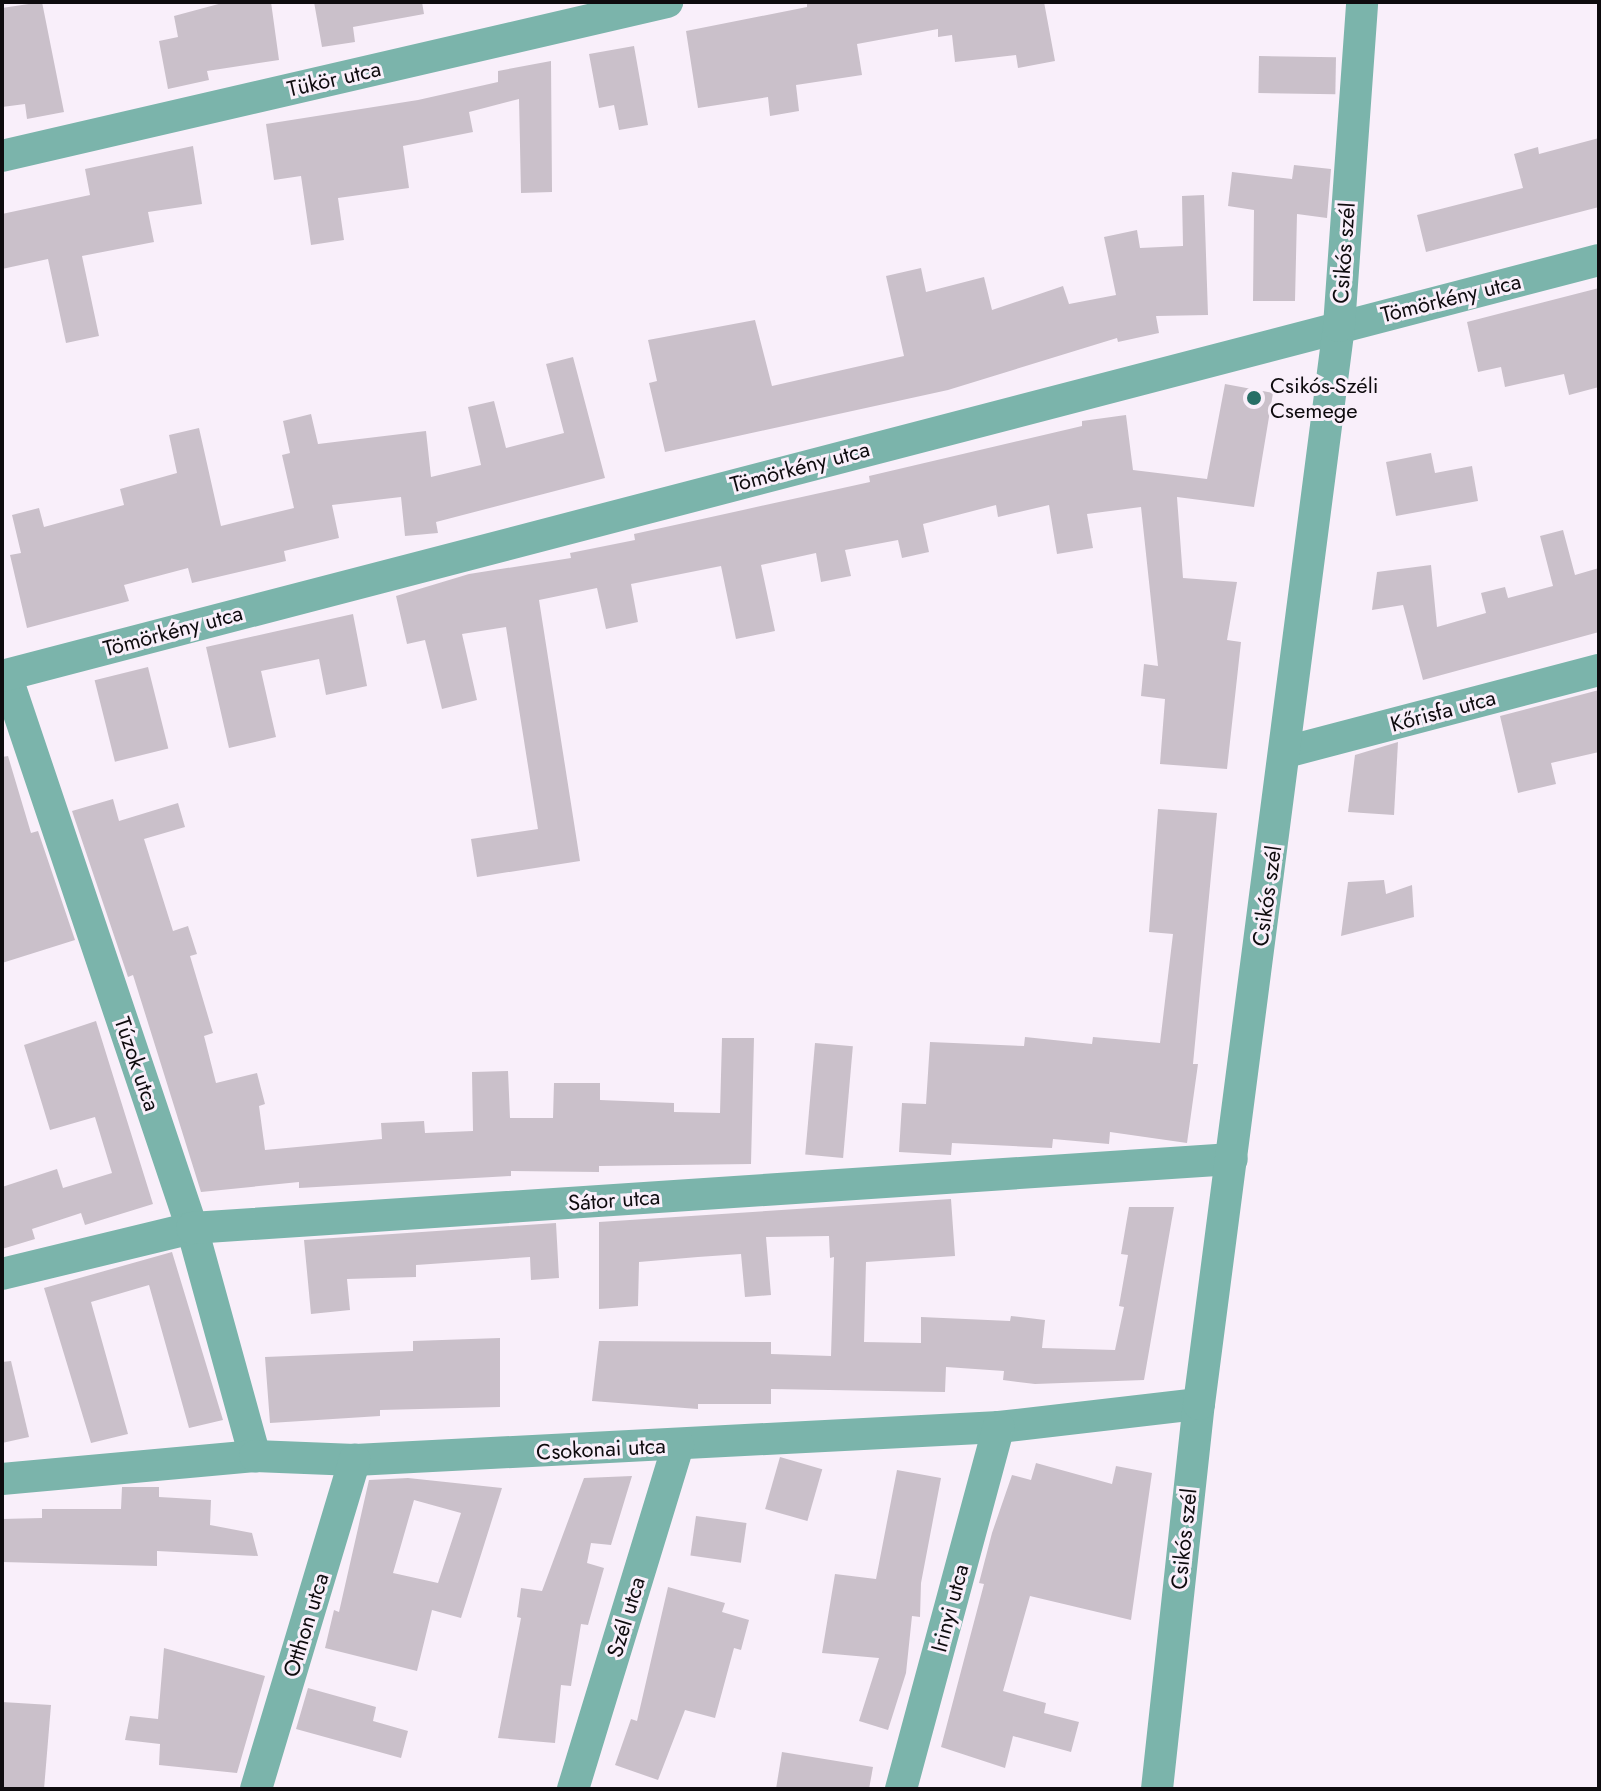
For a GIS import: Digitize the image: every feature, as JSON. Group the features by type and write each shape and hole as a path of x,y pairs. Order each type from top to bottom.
{"street":[{"name":"Tükör utca","path":"2,156 667,2"},
{"name":"Csikós szél","path":"1157,1789 1199,1404 1339,326 1362,2"},
{"name":"Tömörkény utca","path":"4,676 1599,260"},
{"name":"Kőrisfa utca","path":"1286,752 1599,670"},
{"name":"Túzok utca","path":"4,676 192,1228 255,1456"},
{"name":"Sátor utca","path":"2,1274 192,1228 1232,1159"},
{"name":"Csokonai utca","path":"2,1479 255,1456 355,1460 999,1427 1199,1404"},
{"name":"Irinyi utca","path":"901,1789 999,1427"},
{"name":"Szél utca","path":"573,1789 678,1445"},
{"name":"Otthon utca","path":"256,1789 355,1460"}],"building":[{"path":"42,2 64,112 27,119 25,104 2,107 2,8"},
{"path":"226,2 271,2 279,60 207,71 209,80 168,89 159,41 178,37 174,16"},
{"path":"314,2 422,2 424,14 353,27 355,42 322,47"},
{"path":"807,2 1044,2 1055,61 1018,68 1016,55 955,62 952,35 938,37 938,29 857,44 862,75 796,85 799,111 770,116 768,97 698,108 686,31 807,7"},
{"path":"634,46 648,125 619,130 614,105 599,108 589,54"},
{"path":"1259,56 1336,57 1335,94 1258,93"},
{"path":"551,61 552,192 521,193 519,99 469,112 473,132 403,146 409,188 338,198 344,240 311,245 301,176 274,180 266,124 418,100 498,82 498,71"},
{"path":"1599,138 1599,207 1426,252 1417,215 1523,188 1514,154 1538,147 1539,154"},
{"path":"193,146 202,204 148,212 154,242 82,256 99,336 66,343 48,259 2,269 2,214 90,195 85,169"},
{"path":"1294,165 1331,169 1327,218 1297,214 1295,301 1253,301 1254,210 1228,206 1232,172 1292,179"},
{"path":"1204,195 1208,315 1156,316 1159,333 1118,342 1117,338 948,390 665,452 649,383 657,381 648,340 755,320 772,386 904,356 886,276 921,268 926,292 984,277 992,310 1063,286 1069,304 1116,295 1104,237 1137,230 1140,248 1183,246 1182,196"},
{"path":"1599,288 1599,387 1569,395 1564,374 1505,387 1501,367 1478,372 1467,322"},
{"path":"573,357 605,478 436,522 438,533 405,536 401,497 332,505 339,538 284,551 286,561 192,583 188,568 124,585 129,601 27,628 10,555 21,553 12,515 39,508 44,527 124,505 120,489 177,473 169,435 199,428 221,526 294,508 282,455 290,453 283,421 311,414 318,444 426,431 431,477 481,465 468,407 494,401 506,448 564,433 546,364"},
{"path":"1225,384 1273,393 1254,507 1177,497 1183,578 1237,582 1227,640 1241,642 1227,769 1160,764 1165,699 1141,696 1144,664 1158,666 1141,507 1087,514 1093,548 1057,554 1049,505 998,517 996,505 923,524 929,552 902,558 898,540 845,550 851,576 821,582 816,553 761,565 775,631 736,639 721,566 631,584 638,622 606,629 597,588 539,600 580,861 477,877 471,839 538,829 506,627 462,634 477,700 442,709 425,640 407,644 396,596 469,574 571,558 570,553 635,540 634,534 870,482 869,476 1082,426 1082,421 1126,415 1133,470 1207,479"},
{"path":"1431,453 1435,473 1472,466 1478,501 1396,516 1386,462"},
{"path":"1563,530 1575,575 1599,568 1599,632 1423,680 1403,605 1372,610 1377,572 1431,565 1437,627 1486,613 1481,593 1505,587 1508,598 1553,586 1540,536"},
{"path":"353,614 367,686 326,695 319,659 261,671 276,737 229,748 206,647"},
{"path":"148,667 168,749 115,762 95,680"},
{"path":"1599,690 1599,752 1551,763 1556,784 1518,793 1500,716"},
{"path":"1398,742 1394,815 1348,812 1355,755"},
{"path":"8,756 31,833 38,831 75,940 2,963 2,757"},
{"path":"113,799 119,821 178,803 185,827 144,839 173,931 188,926 197,954 190,956 213,1033 204,1036 216,1083 257,1073 265,1104 259,1106 265,1150 382,1139 381,1123 424,1121 425,1133 473,1131 472,1072 508,1071 510,1118 553,1118 554,1083 600,1083 600,1100 674,1103 674,1112 720,1113 722,1038 754,1038 751,1164 599,1166 599,1172 511,1171 511,1176 299,1188 299,1182 201,1192 133,975 128,977 72,811"},
{"path":"1158,809 1217,813 1193,1064 1198,1064 1187,1143 1110,1132 1109,1144 1053,1139 1052,1148 952,1143 951,1155 899,1152 902,1103 926,1104 930,1042 1024,1046 1025,1037 1092,1044 1093,1037 1160,1043 1173,934 1149,932"},
{"path":"1384,880 1386,894 1412,885 1414,917 1341,936 1348,882"},
{"path":"96,1021 153,1204 85,1225 81,1213 32,1229 35,1239 2,1249 2,1187 57,1169 63,1188 112,1173 95,1117 50,1130 24,1045"},
{"path":"815,1043 853,1046 843,1158 805,1155"},
{"path":"951,1199 955,1256 866,1262 864,1342 921,1343 921,1317 1010,1321 1011,1316 1045,1320 1042,1348 1115,1350 1124,1307 1119,1306 1128,1255 1121,1254 1129,1207 1174,1207 1144,1380 1035,1384 1003,1380 1004,1371 946,1367 945,1392 771,1389 771,1404 698,1404 698,1409 592,1401 599,1341 771,1342 771,1354 831,1356 834,1257 830,1258 829,1236 766,1237 771,1295 745,1297 741,1254 698,1257 639,1262 638,1306 599,1309 599,1222"},
{"path":"556,1223 559,1278 531,1280 530,1257 416,1265 416,1277 347,1279 350,1310 311,1314 304,1240"},
{"path":"172,1252 223,1420 189,1428 149,1285 91,1302 128,1434 91,1443 44,1288"},
{"path":"500,1338 500,1407 380,1410 380,1416 270,1423 265,1357 413,1351 413,1341"},
{"path":"11,1361 29,1437 2,1443 2,1362"},
{"path":"780,1457 822,1469 807,1521 765,1509"},
{"path":"1036,1463 1112,1484 1116,1466 1152,1473 1131,1620 1030,1596 1003,1691 1046,1703 1044,1713 1079,1722 1071,1752 1013,1736 1005,1768 941,1747 984,1584 979,1583 992,1533 1012,1475 1031,1480"},
{"path":"897,1470 941,1478 921,1583 920,1617 912,1616 906,1673 888,1730 859,1721 879,1658 822,1653 835,1574 876,1579"},
{"path":"632,1476 611,1545 591,1543 587,1563 604,1568 588,1625 581,1624 571,1686 561,1685 555,1743 498,1738 521,1618 517,1617 521,1588 542,1591 584,1478"},
{"path":"408,1478 502,1488 461,1618 432,1610 417,1671 325,1648 334,1610 339,1612 369,1480","holes":["414,1500 461,1513 438,1583 393,1573"]},
{"path":"122,1487 159,1487 159,1497 211,1500 210,1525 252,1533 258,1556 157,1551 157,1566 2,1562 2,1519 42,1518 42,1509 121,1509"},
{"path":"696,1516 747,1523 741,1563 690,1556"},
{"path":"668,1587 725,1603 722,1612 749,1620 741,1650 734,1648 715,1718 685,1710 658,1780 615,1765 631,1719 637,1721"},
{"path":"164,1648 265,1676 237,1773 159,1765 160,1744 125,1740 130,1716 158,1719"},
{"path":"308,1688 376,1707 373,1721 408,1731 401,1758 296,1729"},
{"path":"2,1702 51,1705 44,1789 2,1789"},
{"path":"782,1752 873,1767 869,1789 776,1789"}],"place":[{"name":"Csikós-Széli Csemege","path":"1254,398"}]}
